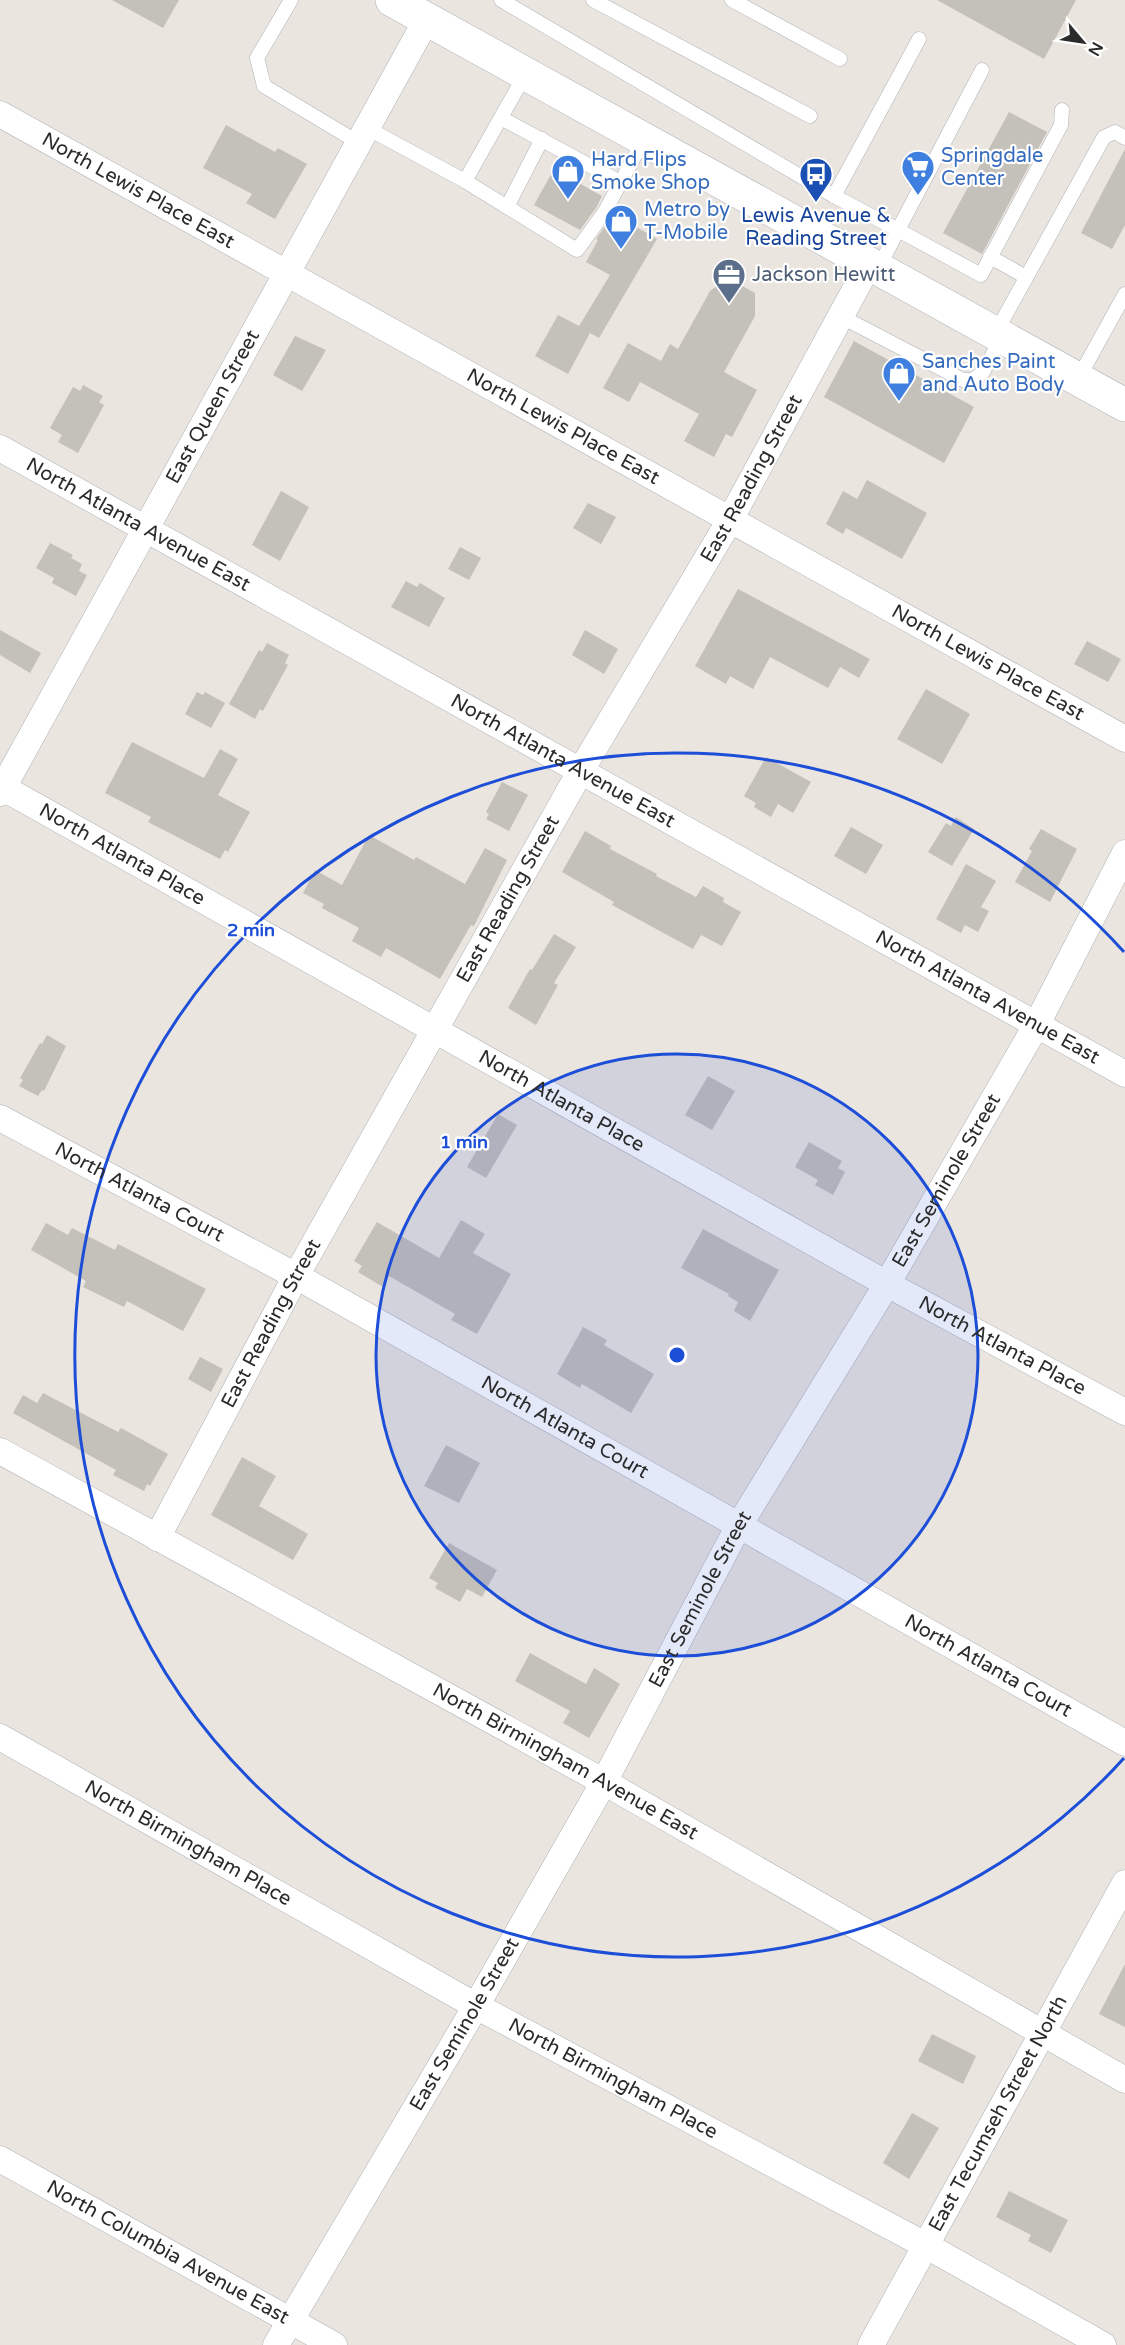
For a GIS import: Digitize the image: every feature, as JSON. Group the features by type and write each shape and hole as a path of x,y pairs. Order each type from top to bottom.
{"main road":[{"path":"392,0 429,15 525,75 1125,405"}],"street":[{"name":"East Queen Street","path":"1,789 147,530 429,15"},
{"name":"North Lewis Place East","path":"0,114 1125,739"},
{"name":"East Reading Street","path":"157,1538 296,1276 580,772 730,520 840,316 874,267"},
{"name":"North Atlanta Avenue East","path":"0,448 1125,1074"},
{"name":"North Atlanta Place","path":"1,789 887,1284 1125,1412"},
{"name":"East Seminole Street","path":"276,2345 476,2006 604,1782 738,1527 887,1284 1037,1024 1125,854"},
{"name":"North Atlanta Court","path":"0,1118 296,1276 1125,1743"},
{"name":"North Birmingham Avenue East","path":"0,1451 604,1782 1125,2080"},
{"name":"North Birmingham Place","path":"0,1737 476,2006 927,2246 1103,2345"},
{"name":"East Tecumseh Street North","path":"871,2345 1125,1883"},
{"name":"North Columbia Avenue East","path":"0,2159 334,2345"}],"lane":[{"path":"291,0 257,58 264,86 363,135 465,181 577,250 604,213 644,139"},
{"path":"501,0 834,196 981,275 1061,125 1062,110"},
{"path":"593,0 810,116"},
{"path":"732,0 840,58"},
{"path":"834,196 920,39"},
{"path":"874,267 898,230 982,70"},
{"path":"465,181 525,75"},
{"path":"501,118 620,182"},
{"path":"840,316 963,380 973,380 983,372 1026,277 1104,137 1115,132 1125,138"},
{"path":"507,207 542,139"},
{"path":"990,257 1026,277"},
{"path":"1078,379 1125,294"}],"building":[{"path":"112,0 179,0 163,28"},
{"path":"937,0 1076,0 1044,59"},
{"path":"1009,112 1047,132 982,254 943,233"},
{"path":"226,125 275,152 278,148 307,164 275,219 246,203 252,194 203,168"},
{"path":"1125,149 1125,225 1112,249 1081,233"},
{"name":"Hard Flips Smoke Shop","path":"554,169 602,196 580,230 534,205"},
{"path":"614,214 657,239 599,338 590,333 568,374 535,356 558,315 579,326 610,275 586,262 598,240 596,239"},
{"path":"728,278 755,293 755,316 724,372 757,390 732,437 726,434 714,457 684,441 699,414 640,382 629,402 603,388 628,343 661,361 670,344 678,349 710,291"},
{"path":"295,336 326,350 302,391 273,375"},
{"name":"Sanches Paint and Auto Body","path":"854,341 974,407 944,463 824,397"},
{"path":"83,385 103,396 99,402 104,405 78,453 58,442 62,435 50,428 73,387 80,391"},
{"path":"867,480 927,513 902,559 846,528 843,534 826,524 843,491 857,499"},
{"path":"281,491 309,507 280,561 252,545"},
{"path":"588,503 616,517 601,544 573,528"},
{"path":"50,543 73,555 71,558 82,564 79,571 87,575 76,596 52,583 54,578 36,568"},
{"path":"460,547 481,558 469,580 448,569"},
{"path":"406,581 417,587 420,583 445,598 429,627 391,607"},
{"path":"738,589 870,659 859,678 840,667 828,688 770,657 753,689 730,676 726,684 695,666"},
{"path":"0,630 41,653 30,673 0,655"},
{"path":"585,630 618,649 604,674 572,655"},
{"path":"1087,641 1121,659 1108,682 1074,664"},
{"path":"267,643 289,655 285,663 288,665 263,711 260,709 255,719 229,704 259,650 262,652"},
{"path":"926,689 970,714 942,764 897,739"},
{"path":"197,692 203,695 205,692 225,703 211,728 185,714"},
{"path":"132,742 204,778 220,749 238,759 218,795 250,812 228,852 225,850 220,859 148,822 151,817 105,793"},
{"path":"766,757 811,782 793,813 778,804 771,817 754,807 756,803 744,796"},
{"path":"502,782 528,795 509,831 486,819 489,814 486,812"},
{"path":"956,817 974,829 952,866 928,852 946,823 951,826"},
{"path":"851,827 883,845 866,874 834,856"},
{"path":"1041,829 1077,849 1050,902 1015,882 1032,851 1029,849"},
{"path":"585,831 611,846 610,849 696,897 703,886 724,898 723,902 741,912 722,946 701,935 693,949 612,905 614,902 562,872"},
{"path":"369,835 414,860 416,857 465,884 485,848 507,860 474,926 471,925 440,979 386,948 381,957 352,941 359,928 322,908 324,904 303,893 315,870 342,885"},
{"path":"966,864 996,881 981,907 989,911 978,932 965,925 961,933 936,919"},
{"path":"554,934 576,947 554,983 558,985 536,1025 508,1008 530,969 532,970"},
{"path":"47,1035 66,1046 44,1091 42,1090 38,1096 19,1086 23,1080 20,1078"},
{"path":"708,1076 735,1091 712,1130 685,1115"},
{"path":"498,1114 517,1125 486,1178 467,1167"},
{"path":"809,1142 842,1161 838,1168 845,1172 833,1195 815,1185 818,1180 795,1167"},
{"path":"461,1220 485,1234 473,1253 511,1274 477,1334 451,1320 455,1314 389,1276 383,1287 358,1272 362,1266 354,1261 377,1222 439,1258"},
{"path":"46,1223 68,1235 72,1228 115,1250 118,1244 206,1289 183,1331 127,1301 124,1307 83,1287 86,1281 31,1250"},
{"path":"703,1229 779,1270 750,1321 734,1311 738,1302 728,1296 729,1294 681,1268"},
{"path":"583,1327 607,1340 604,1345 654,1374 631,1413 582,1384 580,1388 557,1374"},
{"path":"200,1357 223,1369 211,1392 188,1379"},
{"path":"43,1393 118,1432 121,1428 168,1454 150,1486 147,1484 144,1491 113,1475 116,1470 13,1413 23,1395 37,1403"},
{"path":"446,1445 480,1463 459,1503 424,1486"},
{"path":"242,1457 276,1476 259,1506 308,1534 293,1560 211,1515"},
{"path":"449,1543 497,1570 482,1597 467,1589 460,1602 435,1588 438,1583 429,1578"},
{"path":"530,1653 586,1684 594,1668 620,1684 589,1738 563,1723 570,1711 515,1681"},
{"path":"1125,1964 1125,2027 1099,2014"},
{"path":"932,2034 976,2056 963,2084 918,2061"},
{"path":"912,2113 939,2128 909,2179 883,2163"},
{"path":"1009,2191 1068,2220 1051,2253 1028,2241 1031,2235 996,2217"}],"place":[{"name":"Springdale Center","path":"918,196"},
{"name":"Hard Flips Smoke Shop","path":"568,200"},
{"name":"Lewis Avenue & Reading Street","path":"816,203"},
{"name":"Metro by T-Mobile","path":"621,250"},
{"name":"Jackson Hewitt","path":"729,304"},
{"name":"Sanches Paint and Auto Body","path":"899,402"}]}
